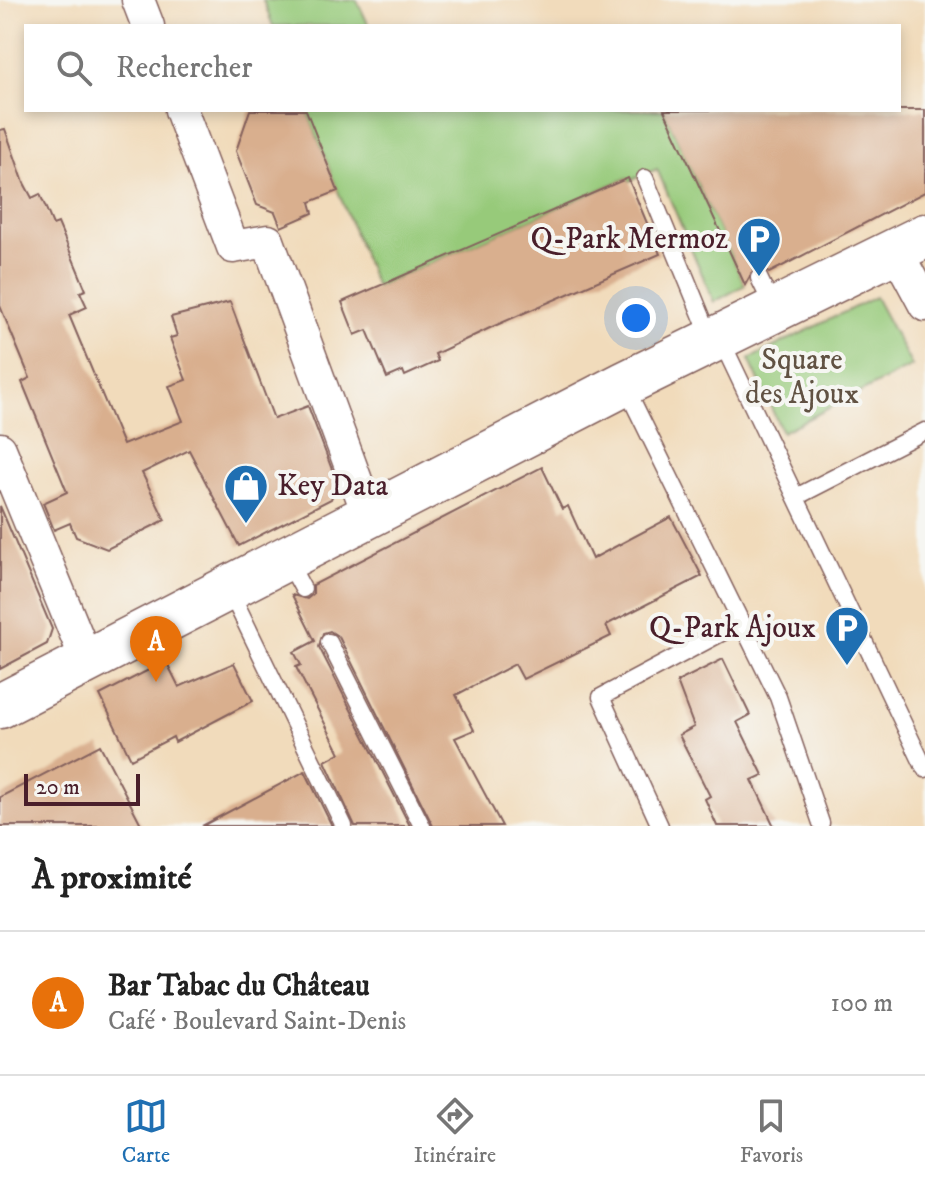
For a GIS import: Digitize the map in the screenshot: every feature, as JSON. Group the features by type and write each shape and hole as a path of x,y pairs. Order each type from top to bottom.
{"main road":[{"path":"0,706 228,588 294,574 369,516 715,339 767,295 911,244"}],"street":[{"path":"138,0 147,24"},
{"path":"182,112 233,247 268,241 369,516"},
{"path":"911,244 925,305"},
{"path":"0,449 87,661"}],"lane":[{"path":"645,178 715,339 796,497 925,769"},
{"path":"624,384 778,697 821,823"},
{"path":"796,497 925,431"},
{"path":"228,588 344,826"},
{"path":"660,826 601,697 742,622"},
{"path":"329,642 422,826"}],"green space":[{"path":"263,0 357,0 368,24 272,24"},
{"path":"307,112 665,112 745,285 714,302 657,169 629,181 627,178 376,287"},
{"name":"Square des Ajoux","path":"875,297 912,366 782,432 749,359"}],"building":[{"path":"925,110 925,192 769,273 761,267 754,269 745,285 665,112"},
{"path":"249,112 307,112 338,191 310,202 313,213 281,227 275,212 257,205 236,151"},
{"path":"5,129 24,183 32,198 40,194 53,225 58,223 86,290 80,292 87,307 69,315 123,445 183,421 169,386 186,380 170,338 177,336 171,317 230,302 274,419 308,406 337,483 331,499 239,546 189,450 142,473 165,520 107,549 76,537 70,523 54,530 43,503 67,492 22,382 30,378 0,306 0,130"},
{"path":"628,178 660,254 435,354 438,361 405,376 403,371 387,378 367,330 355,335 342,302"},
{"path":"542,467 562,509 568,506 592,559 671,517 702,576 606,625 611,636 523,679 515,664 456,695 474,730 455,738 502,826 433,826 339,637 330,631 323,633 319,647 410,826 355,826 325,761 340,753 296,667 301,665 294,652 315,641 292,595 307,599 313,594 313,585"},
{"path":"0,506 52,629 47,644 0,669"},
{"path":"723,659 750,715 737,722 763,775 752,780 774,826 717,826 705,799 710,796 679,735 694,727 677,682"},
{"path":"166,661 179,687 234,663 253,701 175,742 173,737 131,759 100,695"},
{"path":"100,745 142,826 0,826 0,797"},
{"path":"305,771 332,826 202,826"}],"place":[{"name":"Q-Park Mermoz","path":"759,278"},
{"name":"Key Data","path":"246,525"},
{"name":"Q-Park Ajoux","path":"847,667"},
{"name":"Bar Tabac du Château","path":"156,682"}]}
